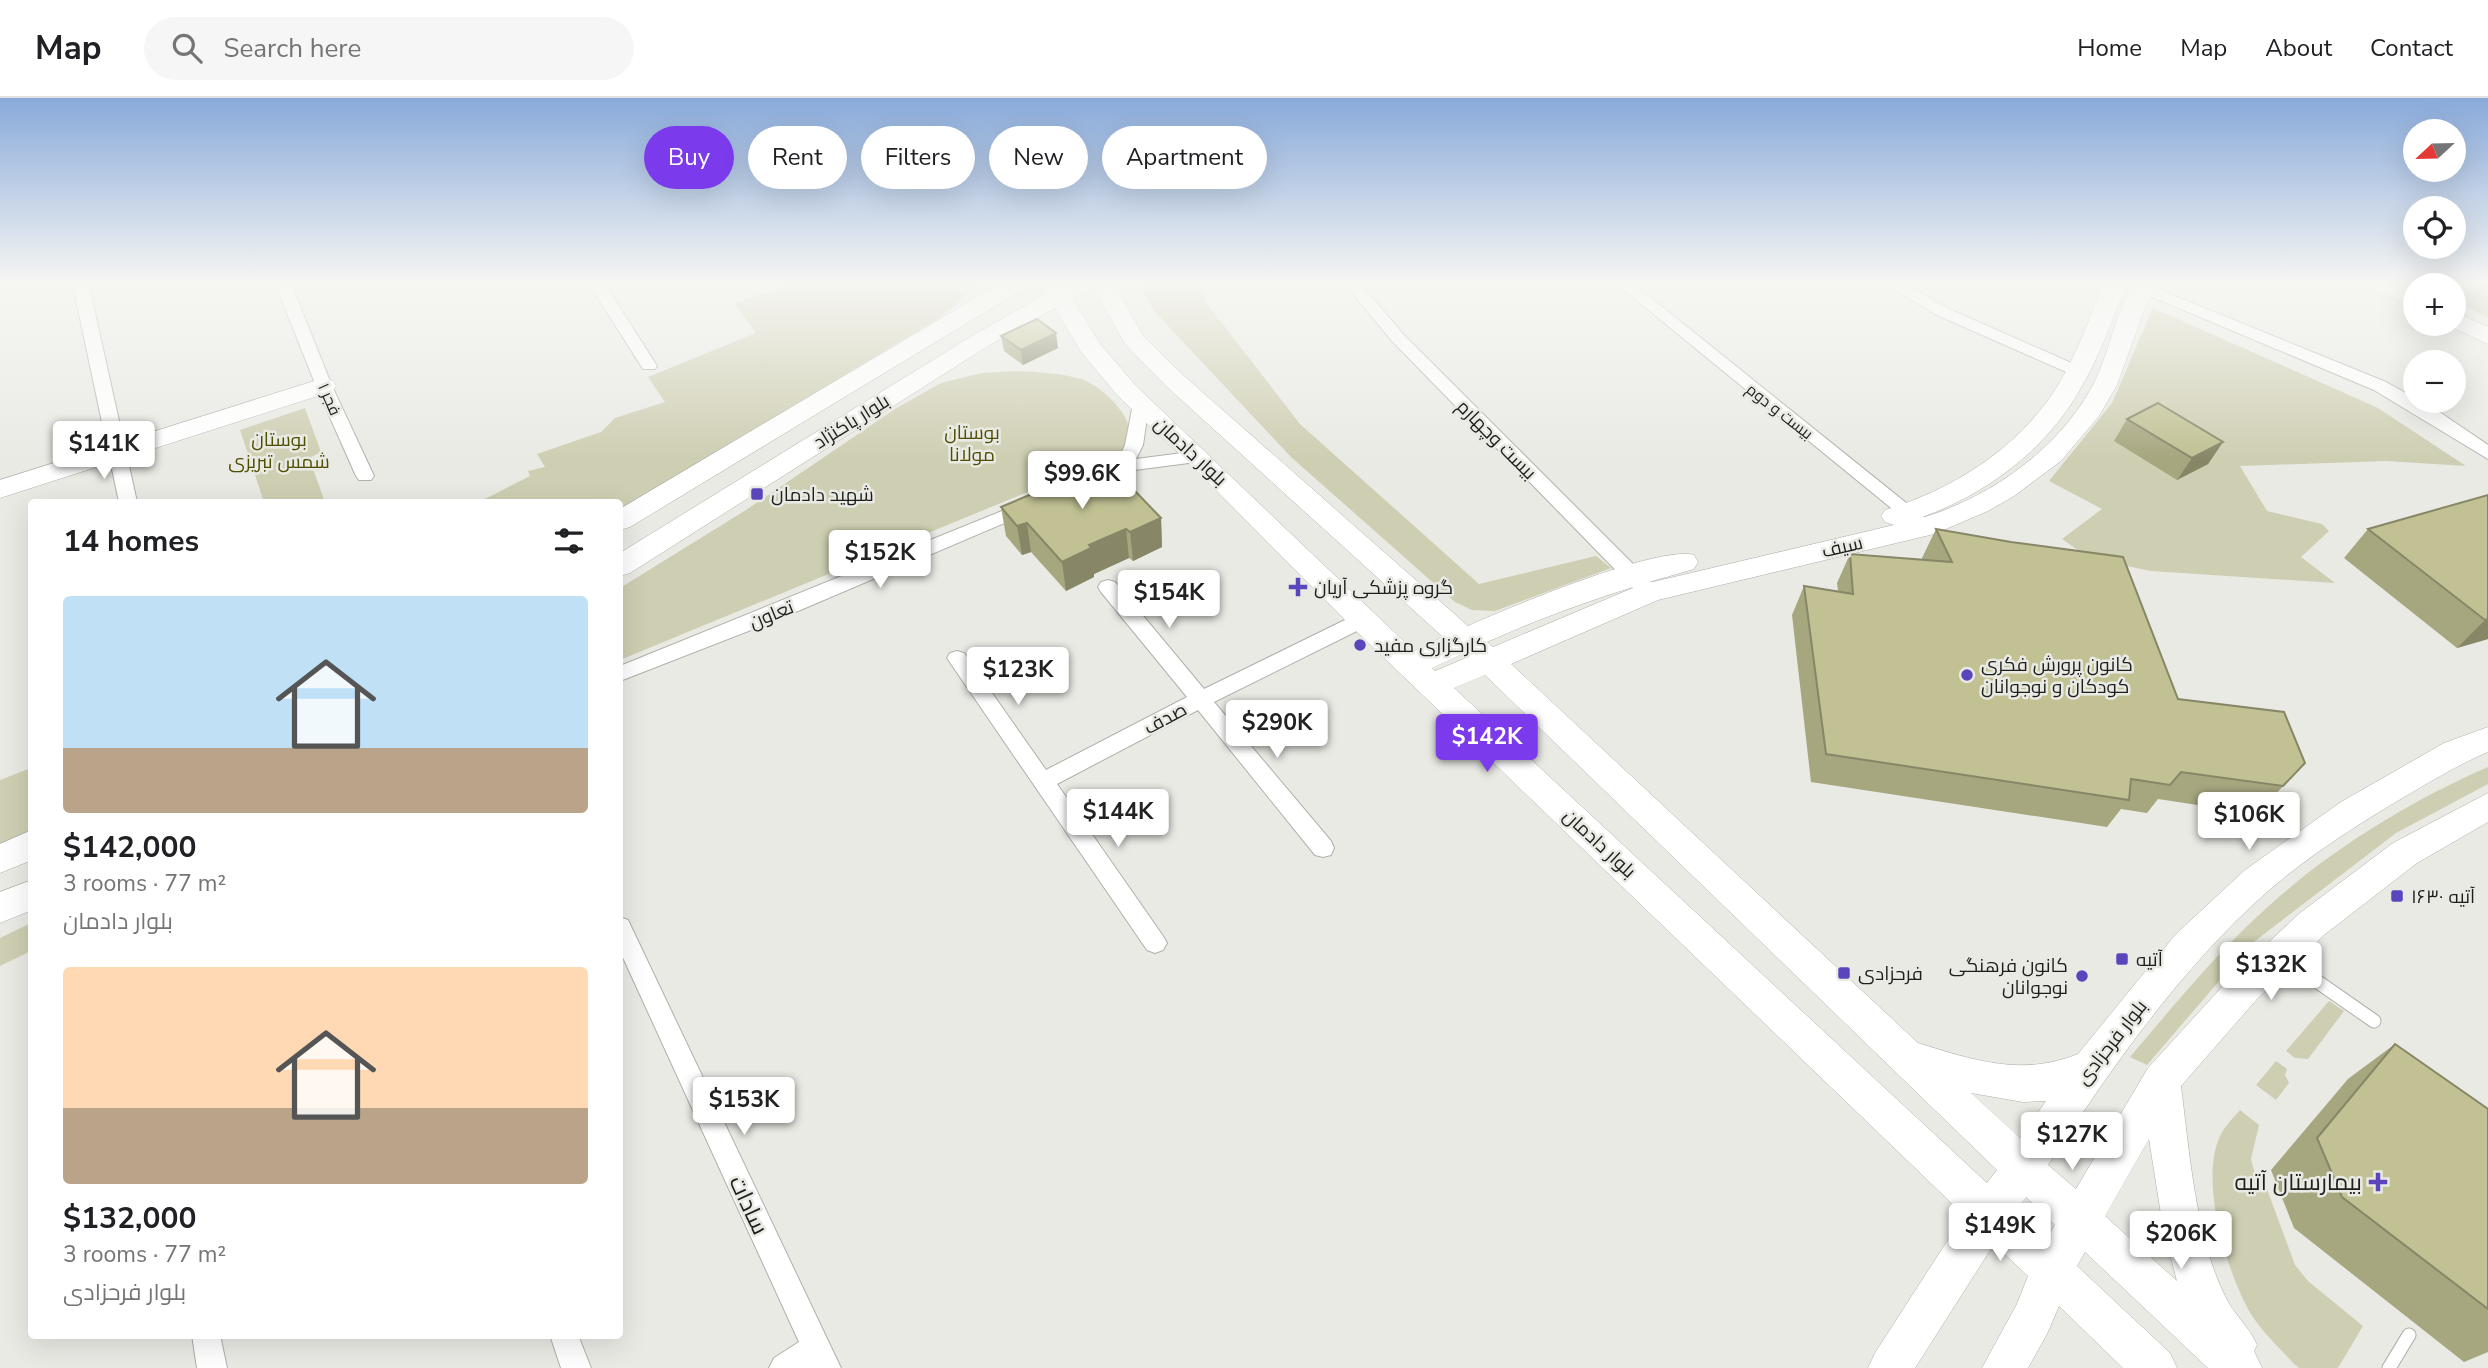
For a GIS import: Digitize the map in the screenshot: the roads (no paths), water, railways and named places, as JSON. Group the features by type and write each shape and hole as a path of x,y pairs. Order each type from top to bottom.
{"main road":[{"name":"بلوار پاکنژاد","path":"623,519 920,340"},
{"path":"1076,340 1090,347"},
{"name":"بلوار دادمان","path":"1087,340 1090,347 1141,404 1362,620 2052,1269"},
{"name":"بلوار دادمان","path":"1134,340 1174,380 1488,660 2079,1221"},
{"name":"سیف","path":"1916,520 1976,481 2028,440 2050,415 2079,372 2092,340"},
{"name":"سیف","path":"1421,675 1464,639 1542,606 1980,506 2027,476 2066,441 2105,384 2119,340"},
{"name":"بلوار پاکنژاد","path":"623,564 980,341"},
{"path":"2079,372 2105,384"},
{"path":"0,489 324,386"},
{"name":"سیف","path":"1421,675 1488,660 1640,583"},
{"name":"بلوار فرحزادی","path":"1991,1211 2091,1066 2188,946 2257,880 2353,811 2455,752 2488,738"},
{"path":"2004,1368 2032,1319 2052,1269 2161,1081 2278,954 2312,924 2405,853 2488,806"},
{"path":"0,859 28,846"},
{"path":"0,908 28,896"},
{"path":"1909,1058 1995,1080 2043,1083 2091,1066"},
{"path":"2161,1081 2170,1155 2187,1240 2210,1312 2253,1368"},
{"path":"1890,1368 1991,1211"},
{"path":"2079,1221 2240,1368"},
{"path":"2052,1269 2155,1368"}],"street":[{"path":"93,340 127,499"},
{"name":"فجر ۱","path":"306,340 365,476"},
{"path":"633,340 649,366"},
{"name":"بیست وچهارم","path":"1400,340 1640,583"},
{"name":"بیست و دوم","path":"1694,340 1916,520"},
{"path":"2008,340 2079,372"},
{"path":"2273,340 2380,386 2435,417 2488,453"},
{"path":"1124,466 1134,444 1141,404"},
{"path":"1074,487 1124,466 1198,457"},
{"name":"تعاون","path":"623,673 770,615 1049,497"},
{"path":"1108,587 1323,848"},
{"name":"صدف","path":"1044,781 1199,700 1362,620"},
{"path":"957,658 1155,943"},
{"name":"سادات","path":"623,933 821,1358"},
{"path":"207,1339 212,1368"},
{"path":"565,1339 576,1368"},
{"path":"784,1368 821,1358"}],"lane":[{"path":"2278,954 2374,1021"},
{"path":"2389,1368 2409,1335"}],"place":[{"name":"شهید دادمان","path":"757,494"},
{"name":"گروه پزشکی آریان","path":"1298,587"},
{"name":"کارگزاری مفید","path":"1360,645"},
{"name":"کانون پرورش فکری کودکان و نوجوانان","path":"1967,675"},
{"name":"آتیه ۱۶۳۰","path":"2397,896"},
{"name":"آتیه","path":"2122,959"},
{"name":"فرحزادی","path":"1844,973"},
{"name":"کانون فرهنگی نوجوانان","path":"2082,976"},
{"name":"بیمارستان آتیه","path":"2378,1182"}],"park label":[{"name":"بوستان مولانا","path":"972,443"},
{"name":"بوستان شمس تبریزی","path":"279,450"}]}
